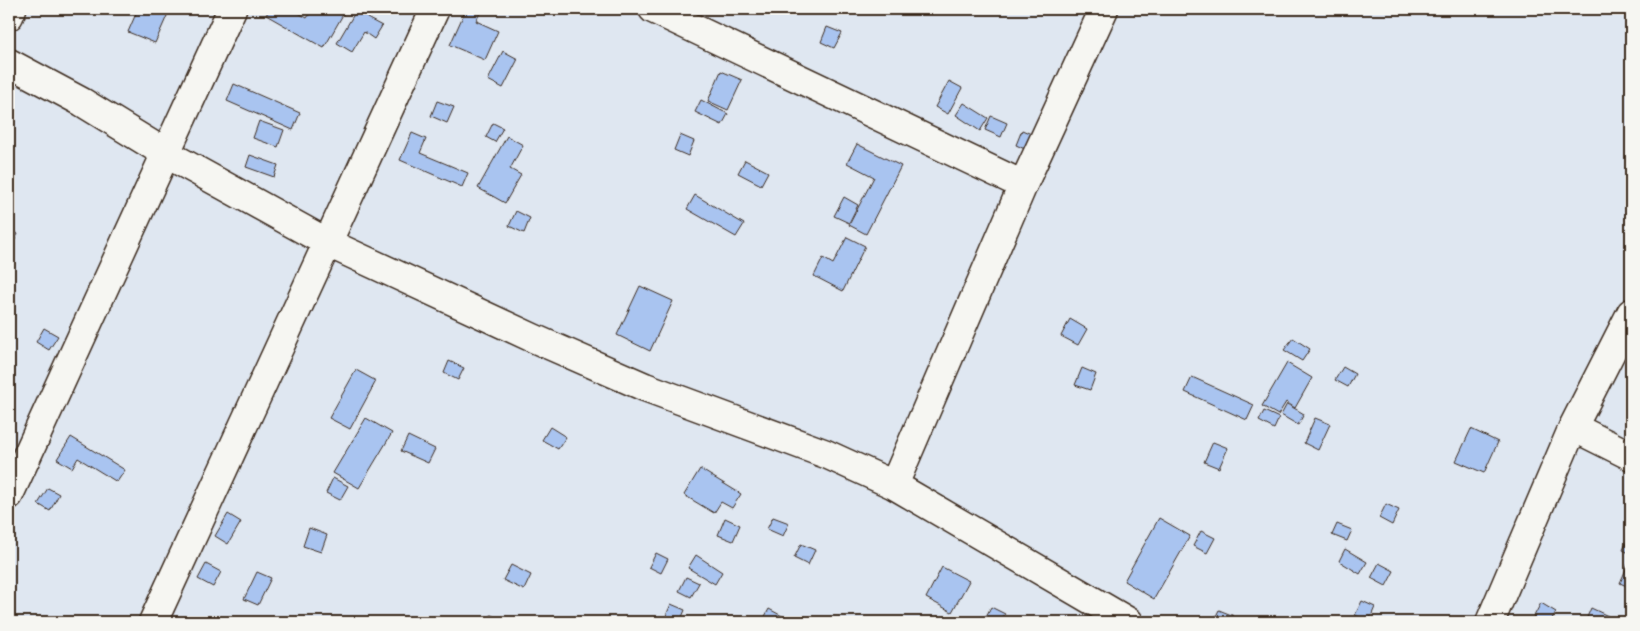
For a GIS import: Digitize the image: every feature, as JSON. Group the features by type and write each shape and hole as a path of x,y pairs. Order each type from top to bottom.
{"street":[{"path":"9,16 12,9"},
{"path":"9,495 232,9"},
{"path":"153,622 435,9"},
{"path":"653,9 1023,185"},
{"path":"894,485 1023,185 1104,9"},
{"path":"9,62 82,102 166,153 328,243 532,338 636,383 826,454 894,485 1129,622"},
{"path":"1490,622 1573,427 1631,313"},
{"path":"1573,427 1631,456"}],"building":[{"path":"138,9 170,9 155,43 128,32"},
{"path":"270,9 292,9 307,18 313,9 342,9 345,11 324,48 266,15"},
{"path":"357,9 372,9 367,18 382,26 374,39 364,32 352,52 337,43"},
{"path":"466,9 482,9 476,21 498,31 485,60 450,45"},
{"path":"827,27 842,33 834,48 821,42"},
{"path":"503,51 518,59 503,88 488,80"},
{"path":"721,71 742,80 728,110 708,101"},
{"path":"949,81 962,88 948,114 935,107"},
{"path":"234,84 300,113 293,130 227,101"},
{"path":"701,100 728,114 722,125 695,112"},
{"path":"437,101 454,107 447,123 431,116"},
{"path":"964,103 988,118 980,131 956,115"},
{"path":"991,116 1007,123 1001,137 985,130"},
{"path":"259,121 284,130 278,147 253,138"},
{"path":"493,123 503,128 495,142 486,137"},
{"path":"1022,130 1036,136 1029,151 1016,145"},
{"path":"412,133 426,139 420,153 468,173 462,187 400,160"},
{"path":"680,135 694,141 688,156 674,150"},
{"path":"507,136 523,145 510,169 521,175 505,203 478,188"},
{"path":"857,144 901,166 866,234 849,225 874,177 847,163"},
{"path":"250,155 278,165 274,177 246,167"},
{"path":"745,160 768,172 761,185 738,173"},
{"path":"695,195 744,224 736,237 687,209"},
{"path":"844,197 858,205 849,223 834,216"},
{"path":"516,211 530,218 524,233 509,226"},
{"path":"9,229 18,234 10,249 9,249"},
{"path":"847,237 865,246 843,291 814,276 823,258 833,264"},
{"path":"640,286 673,301 650,351 617,335"},
{"path":"1070,319 1087,329 1078,345 1061,336"},
{"path":"44,328 58,336 49,350 36,342"},
{"path":"1293,338 1310,349 1302,361 1284,350"},
{"path":"449,361 464,368 458,380 444,373"},
{"path":"1287,363 1312,378 1295,408 1286,402 1278,415 1262,406"},
{"path":"1343,367 1355,374 1348,387 1335,380"},
{"path":"1082,368 1096,374 1090,390 1075,385"},
{"path":"356,370 376,381 350,429 329,418"},
{"path":"1192,377 1254,405 1247,420 1185,392"},
{"path":"1287,404 1304,414 1298,425 1281,415"},
{"path":"1264,411 1279,418 1274,429 1259,421"},
{"path":"366,418 392,433 359,488 333,473"},
{"path":"1315,418 1330,424 1318,450 1304,443"},
{"path":"550,427 566,437 558,449 542,440"},
{"path":"1471,429 1498,442 1484,473 1456,461"},
{"path":"408,436 435,449 428,463 401,451"},
{"path":"71,437 125,470 117,482 78,458 72,468 57,459"},
{"path":"1213,442 1228,448 1219,468 1204,462"},
{"path":"700,469 741,494 732,508 721,502 714,513 684,495"},
{"path":"333,478 348,486 340,500 326,493"},
{"path":"48,488 59,494 50,511 38,504"},
{"path":"1386,504 1399,510 1392,525 1379,518"},
{"path":"228,514 241,522 228,544 215,536"},
{"path":"773,517 789,523 783,536 767,529"},
{"path":"725,518 740,525 733,541 718,535"},
{"path":"1159,518 1190,536 1154,599 1124,581"},
{"path":"1337,524 1352,530 1347,541 1332,535"},
{"path":"309,528 327,535 321,552 303,546"},
{"path":"1201,531 1215,538 1207,553 1193,546"},
{"path":"1629,536 1631,537 1631,554 1623,550"},
{"path":"801,544 815,550 808,565 794,558"},
{"path":"1345,549 1367,562 1360,574 1339,561"},
{"path":"656,553 668,559 661,573 649,567"},
{"path":"696,555 722,572 715,584 688,568"},
{"path":"1631,561 1631,588 1620,583"},
{"path":"1379,563 1394,571 1386,586 1371,578"},
{"path":"206,564 221,572 213,587 198,579"},
{"path":"511,565 531,575 524,590 503,580"},
{"path":"942,567 969,581 952,612 926,598"},
{"path":"257,572 271,578 258,605 244,599"},
{"path":"686,577 699,583 691,597 679,591"},
{"path":"1362,601 1375,607 1369,621 1355,615"},
{"path":"1541,603 1556,612 1550,622 1541,622 1533,618"},
{"path":"671,604 685,610 680,622 665,618"},
{"path":"991,607 1005,614 1000,622 983,622"},
{"path":"1591,608 1608,616 1606,622 1585,622"},
{"path":"769,609 784,617 781,622 762,622"},
{"path":"1219,610 1234,616 1232,622 1213,622"},
{"path":"491,615 507,622 488,622"}]}
